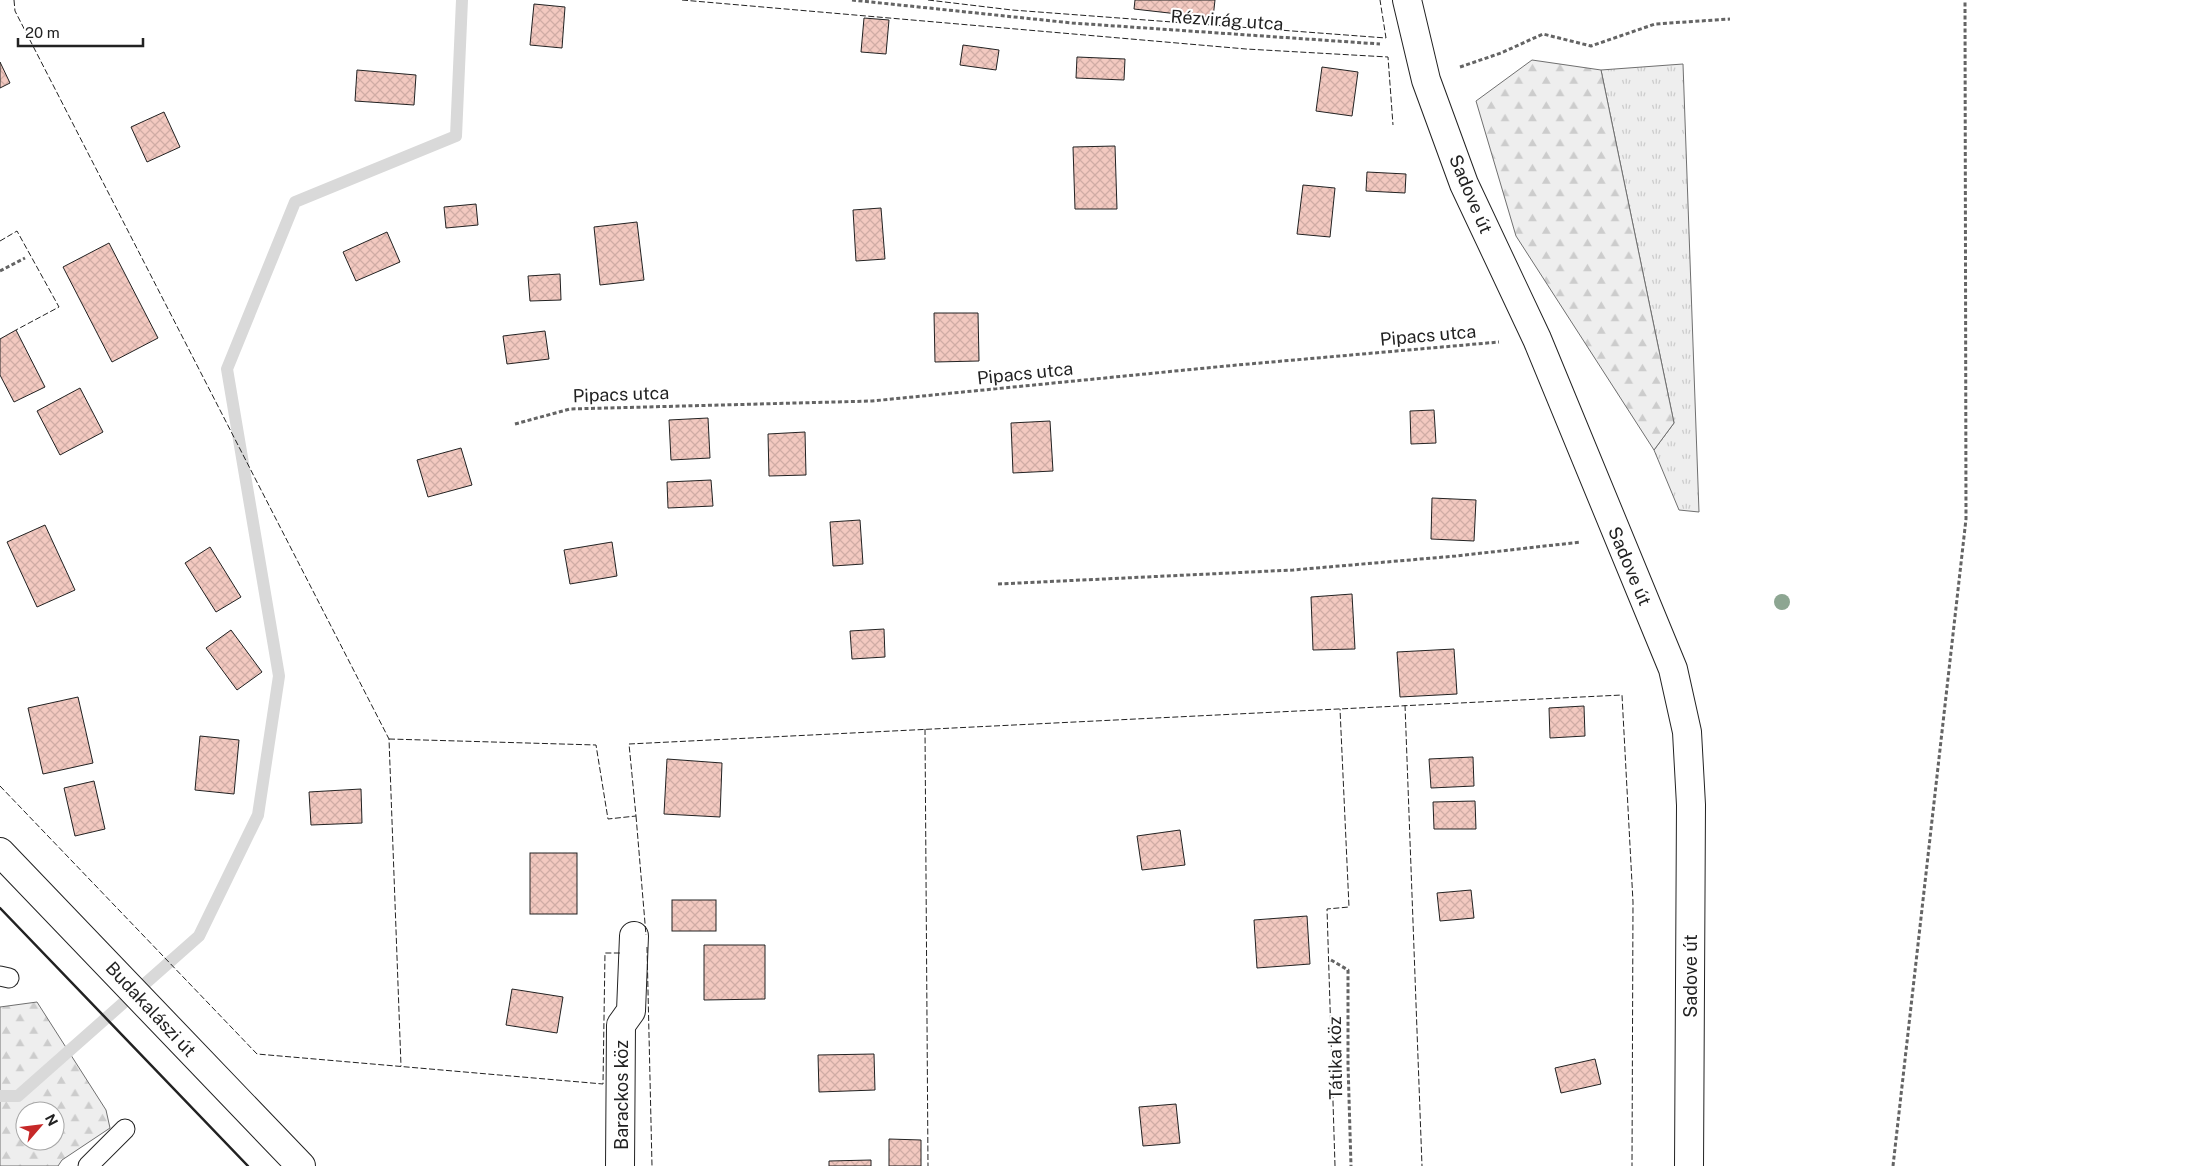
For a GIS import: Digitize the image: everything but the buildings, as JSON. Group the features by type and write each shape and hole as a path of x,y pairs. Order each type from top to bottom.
{"street":[{"name":"Sadove út","path":"1407,0 1423,67 1464,184 1537,339 1673,669 1687,732 1691,804 1689,1166"},
{"name":"Budakalászi út","path":"0,852 301,1166"},
{"name":"Barackos köz","path":"620,1166 621,1026 631,1011 634,936"}],"lane":[{"path":"88,1166 125,1128"}],"path":[{"name":"Rézvirág utca","path":"852,0 1072,23 1386,45 1423,67"},
{"path":"1893,1166 1966,519 1965,0"},
{"path":"1423,67 1501,53 1543,34 1591,46 1656,24 1730,19"},
{"path":"0,272 25,258"},
{"name":"Pipacs utca","path":"515,424 570,409 872,401 1226,366 1537,339"},
{"path":"998,584 1293,570 1456,556 1618,537"},
{"name":"Tátika köz","path":"1331,960 1348,970 1351,1166"}],"green space":[{"path":"1532,60 1601,70 1674,423 1654,450 1516,236 1476,101"},
{"path":"1683,64 1699,512 1679,510 1654,450 1674,423 1601,70"},
{"path":"37,1002 106,1110 110,1128 62,1160 58,1166 0,1166 0,1007"}],"waterway":[{"path":"0,1096 18,1096 199,936 258,815 279,676 227,369 295,202 456,136 462,0"}],"fence":[{"path":"14,0 15,11 389,739 401,1066"},
{"path":"682,0 1246,49 1388,57 1393,125"},
{"path":"928,0 1012,10 1386,38 1380,0"},
{"path":"0,241 17,231 59,307 16,330"},
{"path":"389,739 596,745 608,819 636,816 629,744 1622,695 1633,902 1632,1166"},
{"path":"1405,705 1422,1166"},
{"path":"1335,1166 1327,909 1349,907 1340,709"},
{"path":"925,729 928,1166"},
{"path":"0,786 257,1054 603,1084 605,953 622,953"},
{"path":"636,816 646,935"},
{"path":"647,947 652,1166"}],"wall":[{"path":"0,908 248,1166"}]}
